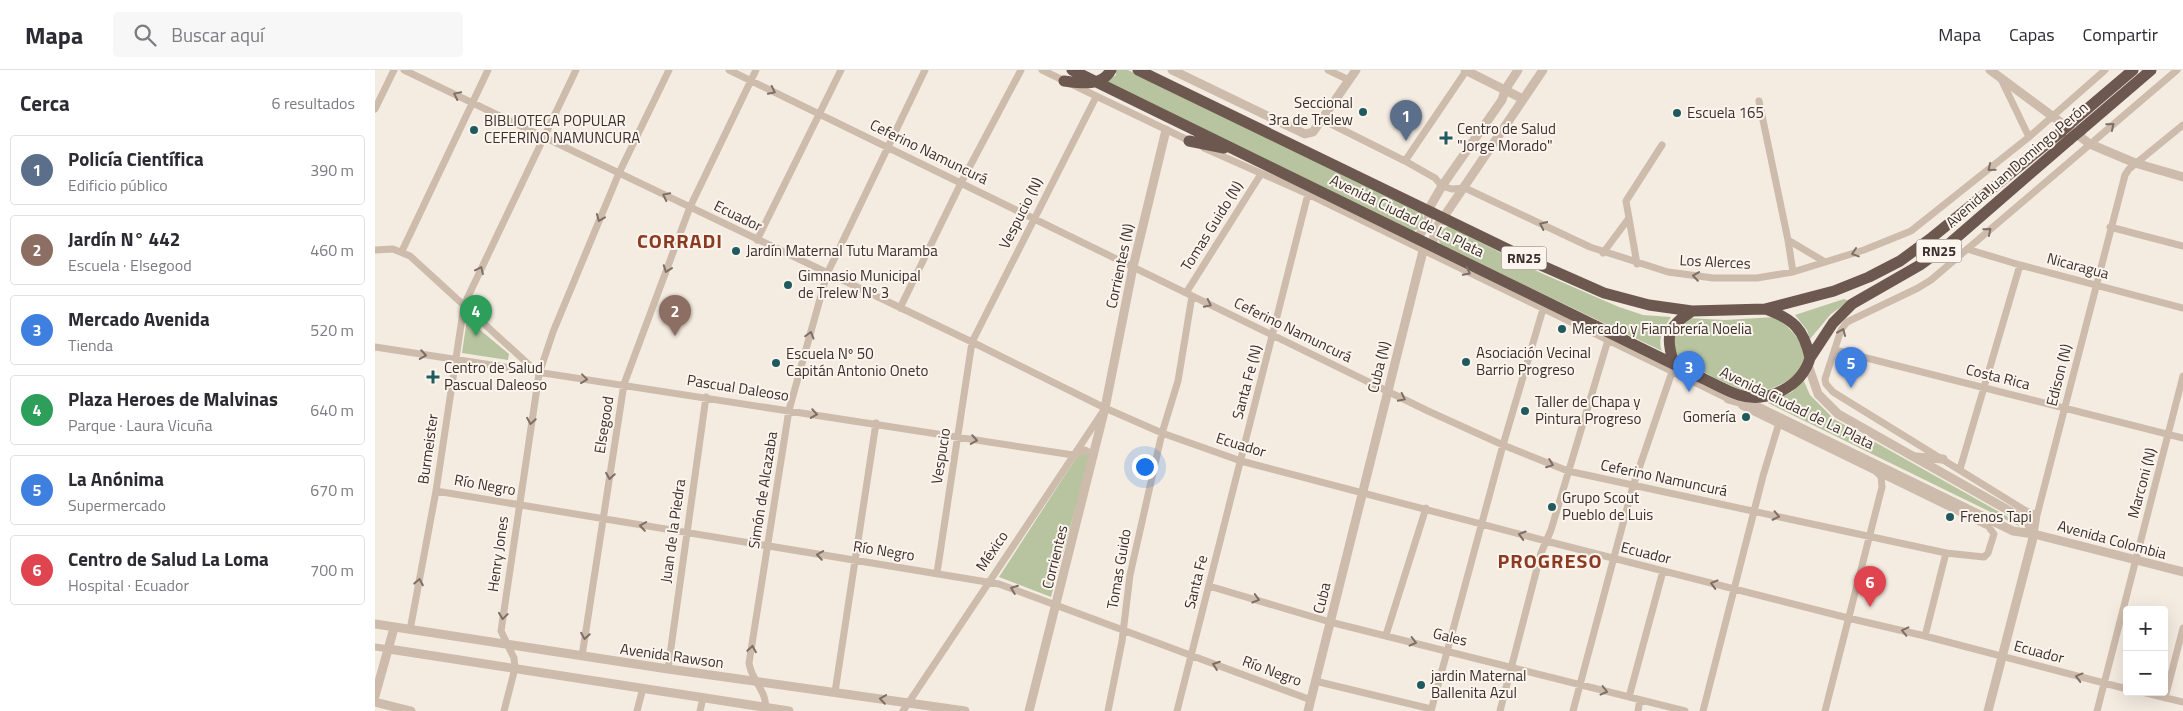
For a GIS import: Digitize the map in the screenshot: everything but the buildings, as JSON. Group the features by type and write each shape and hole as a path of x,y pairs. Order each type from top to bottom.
{"highway":[{"name":"Avenida Ciudad de La Plata","path":"1072,70 1417,238 1427,248 1555,308 1673,368 1740,396"},
{"path":"1063,81 1084,84 1096,82 1106,77 1111,70"},
{"name":"Avenida Ciudad de La Plata","path":"1138,70 1365,180 1394,187 1445,216 1491,235 1536,263 1604,293 1649,305 1692,311"},
{"name":"Avenida Juan Domingo Perón","path":"2077,126 2133,70"},
{"name":"Avenida Juan Domingo Perón","path":"1765,309 1835,291 1869,277 1900,261 2151,70"},
{"name":"Avenida Juan Domingo Perón","path":"1740,396 1757,397 1785,390 1795,382 1833,323 1852,304 1920,265 1949,244 2065,136"},
{"path":"1189,141 1244,153"},
{"path":"1543,309 1555,308 1575,324"},
{"path":"1765,309 1782,315 1794,323 1807,342 1809,361"},
{"name":"RN25","path":"1692,311 1765,309"},
{"path":"1673,368 1668,344 1669,334 1677,320 1692,311"}],"street":[{"path":"375,109 394,70"},
{"name":"Ecuador","path":"404,70 972,342 1105,408 1162,433 1241,461 1362,491 1734,590 1925,636 2123,688"},
{"path":"402,251 488,70"},
{"name":"Burmeister","path":"409,630 437,491 464,305 576,70"},
{"name":"Henry Jones","path":"515,668 514,658 501,632 518,505 539,374 553,332 619,173 669,70"},
{"name":"Ceferino Namuncurá","path":"729,70 1387,391 1503,445 1568,470 1633,486 1946,553 1978,558 1984,557 1988,553"},
{"name":"Elsegood","path":"582,656 624,384 690,207 756,70"},
{"path":"757,240 841,70"},
{"name":"Simón de Alcazaba","path":"765,709 765,696 751,672 749,663 789,410 827,274 925,70"},
{"path":"899,308 961,183 1021,70"},
{"path":"1042,70 1166,130"},
{"path":"1172,70 1305,134 1313,132 1323,120 1356,70"},
{"path":"1327,70 1349,80"},
{"path":"1405,161 1465,70 1523,99"},
{"path":"1417,238 1427,225 1431,209 1441,186 1502,100 1505,90 1518,70"},
{"name":"Cuba (N)","path":"1362,491 1387,391 1427,248 1436,228 1465,188 1543,70"},
{"path":"1990,70 2090,144 2135,163 2183,177"},
{"name":"Los Alerces","path":"1441,186 1452,189 1465,188 1603,253 1667,272 1713,278 1757,278 1793,272 1911,231 2029,137 2105,70"},
{"name":"Avenida Juan Domingo Perón","path":"1833,392 1826,384 1825,378 1841,330 1847,322 1931,280 2177,70"},
{"path":"2000,77 2029,137"},
{"name":"Vespucio (N)","path":"972,342 1033,218 1096,97"},
{"path":"1759,101 1789,240 1793,272"},
{"path":"1323,120 1405,161 1435,178 1441,186"},
{"name":"Edison (N)","path":"1988,711 2066,408 2110,227 2125,175 2129,168 2183,125"},
{"name":"Avenida Ciudad de La Plata","path":"1166,130 1427,248 1543,309 1673,368 1728,399 1992,529 1993,534 1988,553"},
{"name":"Corrientes (N)","path":"1105,408 1133,267 1166,130"},
{"path":"1637,264 1625,201 1662,145"},
{"name":"Tomas Guido (N)","path":"1162,433 1178,381 1189,295 1261,174"},
{"name":"Santa Fe (N)","path":"1241,461 1308,194"},
{"path":"1603,253 1629,218"},
{"path":"2110,227 2183,246"},
{"path":"1789,240 1825,262"},
{"path":"375,250 393,249 402,251 410,256 539,374"},
{"name":"Nicaragua","path":"1967,249 2095,286 2183,308"},
{"path":"1960,469 2020,265"},
{"path":"1431,710 1481,523 1543,309"},
{"path":"1500,711 1532,585 1608,340"},
{"name":"Vespucio","path":"937,573 972,342"},
{"name":"Pascual Daleoso","path":"375,347 539,374 624,384 1073,455 1085,450 1094,455"},
{"name":"Costa Rica","path":"1835,350 2183,438"},
{"name":"Avenida Ciudad de La Plata","path":"1809,361 1818,394 1838,414 2015,514 2028,523 2034,534"},
{"path":"1573,711 1633,486 1673,368"},
{"name":"Marconi (N)","path":"2097,711 2183,376"},
{"name":"Avenida Ciudad de La Plata","path":"1833,392 2026,511 2037,515"},
{"name":"Avenida Ciudad de La Plata","path":"1740,396 1758,407 2013,531 2034,534"},
{"name":"Juan de la Piedra","path":"668,669 706,397"},
{"path":"1728,399 1758,407"},
{"name":"México","path":"903,711 1105,408"},
{"name":"Corrientes","path":"1029,711 1057,606 1105,408"},
{"path":"835,692 876,423"},
{"path":"1703,711 1779,423"},
{"name":"Tomas Guido","path":"1108,711 1123,631 1130,575 1162,433"},
{"path":"1825,711 1882,487 1881,475 1862,457"},
{"path":"1912,457 1943,459"},
{"name":"Santa Fe","path":"1177,711 1241,461"},
{"name":"Río Negro","path":"437,491 603,520 999,584 1311,700"},
{"name":"Cuba","path":"1308,711 1362,491"},
{"path":"1386,635 1426,508"},
{"name":"Avenida Colombia","path":"2034,534 2183,572"},
{"path":"1925,636 1946,553"},
{"path":"1629,697 1663,571"},
{"name":"Gales","path":"1209,586 1330,622 1685,711"},
{"name":"Avenida Rawson","path":"375,624 756,682 965,711"},
{"path":"375,696 395,628"},
{"path":"2165,698 2183,628"},
{"path":"375,647 643,688 765,709 789,711"},
{"path":"504,711 515,668"},
{"name":"Río Negro","path":"1315,681 1431,710"},
{"path":"637,711 643,688"},
{"path":"2157,696 2183,702"},
{"path":"700,711 703,698"},
{"path":"1638,711 1640,700"},
{"path":"375,702 411,711"}],"green space":[{"path":"1116,70 1128,70 1422,213 1424,220 1421,228 1413,231 1105,83 1116,75"},
{"path":"1448,226 1541,273 1619,307 1643,315 1671,317 1661,338 1662,351 1441,245 1438,239 1442,230"},
{"path":"1844,299 1849,301 1831,314 1810,339 1807,330 1795,315"},
{"path":"1775,317 1801,343 1805,357 1800,370 1794,376 1788,381 1772,388 1756,392 1744,391 1676,358 1671,349 1678,326 1688,318 1725,320"},
{"path":"467,319 509,354 508,360 462,353"},
{"path":"1803,379 1810,395 1834,419 2010,518 2021,527 1768,403 1792,392"},
{"path":"1085,453 1090,456 1051,597 999,577 1078,455"}],"place":[{"name":"Seccional 3ra de Trelew","path":"1363,112"},
{"name":"Escuela 165","path":"1677,113"},
{"name":"BIBLIOTECA POPULAR CEFERINO NAMUNCURA","path":"474,130"},
{"name":"Centro de Salud \"Jorge Morado\"","path":"1446,138"},
{"name":"Policía Científica","path":"1406,141"},
{"name":"Jardín Maternal Tutu Maramba","path":"736,251"},
{"name":"Gimnasio Municipal de Trelew Nº 3","path":"788,285"},
{"name":"Mercado y Fiambrería Noelia","path":"1562,329"},
{"name":"Plaza Heroes de Malvinas","path":"476,336"},
{"name":"Jardín N° 442","path":"675,336"},
{"name":"Asociación Vecinal Barrio Progreso","path":"1466,362"},
{"name":"Escuela Nº 50 Capitán Antonio Oneto","path":"776,363"},
{"name":"Centro de Salud Pascual Daleoso","path":"433,377"},
{"name":"La Anónima","path":"1851,388"},
{"name":"Mercado Avenida","path":"1689,392"},
{"name":"Taller de Chapa y Pintura Progreso","path":"1525,411"},
{"name":"Gomería","path":"1746,417"},
{"name":"Grupo Scout Pueblo de Luis","path":"1552,507"},
{"name":"Frenos Tapi","path":"1950,517"},
{"name":"Centro de Salud La Loma","path":"1870,607"},
{"name":"jardin Maternal Ballenita Azul","path":"1421,685"}],"district":[{"name":"CORRADI","path":"680,241"},
{"name":"PROGRESO","path":"1550,561"}]}
